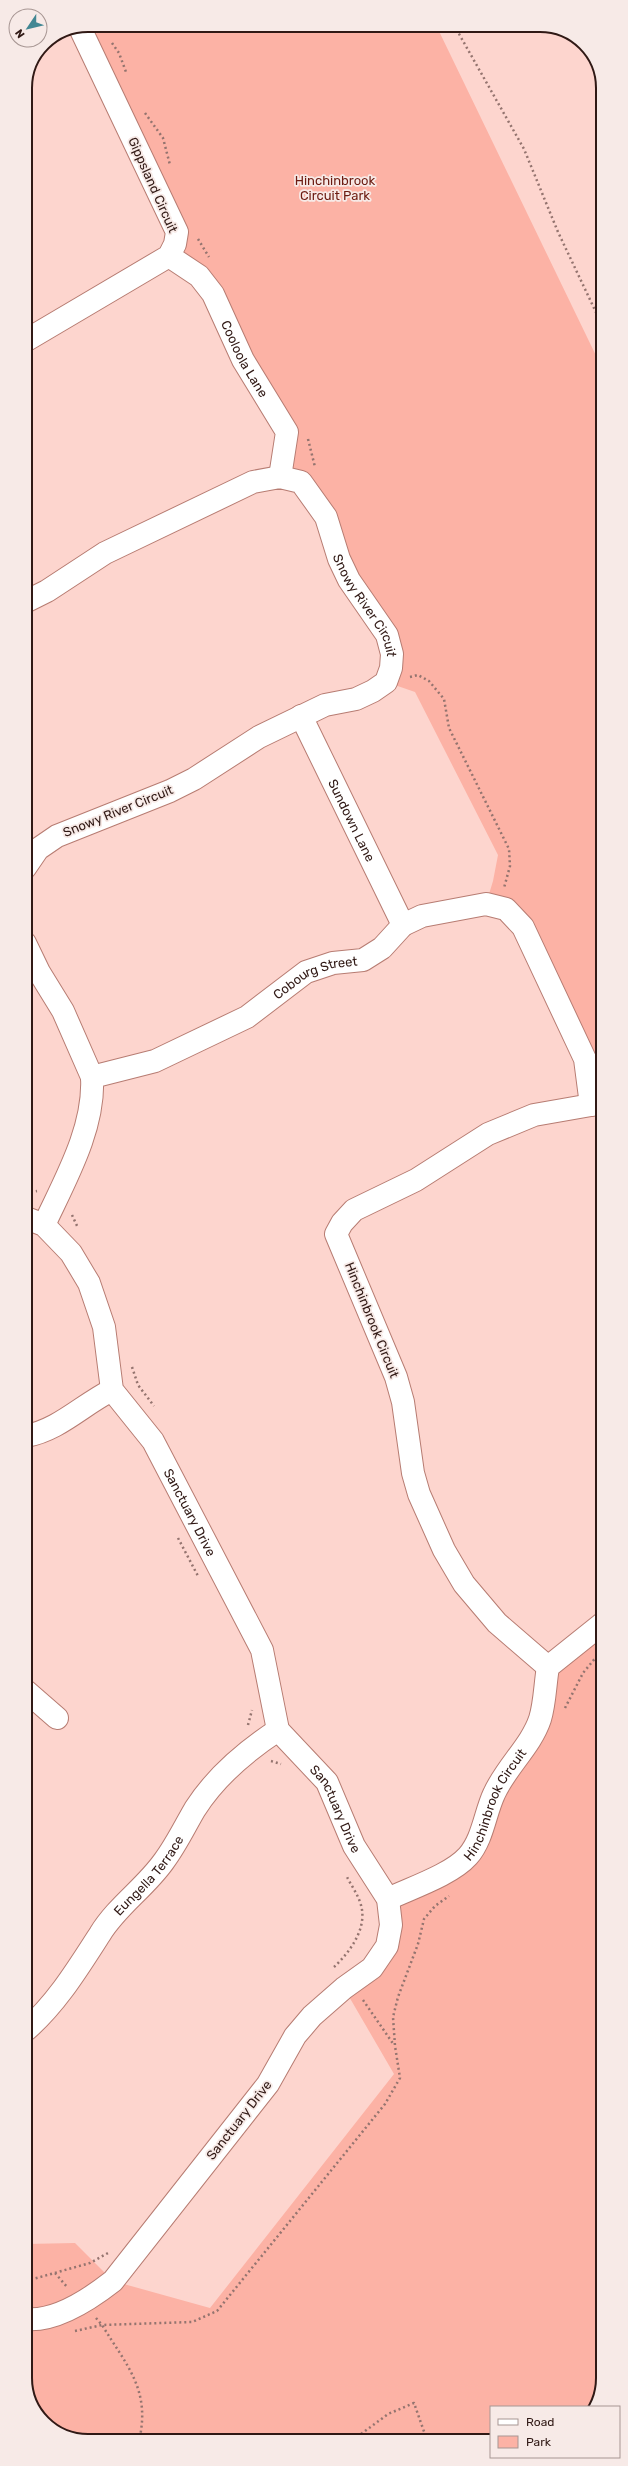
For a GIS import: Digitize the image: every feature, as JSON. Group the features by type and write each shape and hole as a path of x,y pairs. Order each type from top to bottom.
{"street":[{"name":"Gippsland Circuit","path":"82,33 177,232 175,244 169,256"},
{"path":"32,337 169,256"},
{"name":"Cooloola Lane","path":"169,256 199,276 213,294 243,360 287,432 280,477"},
{"name":"Snowy River Circuit","path":"32,598 47,591 105,553 254,482 280,477 301,482 326,517 349,580 387,635 392,654 391,668 386,682 356,699 326,705 258,737 194,779 170,791 57,836 38,849 32,858"},
{"name":"Sundown Lane","path":"301,716 403,925"},
{"name":"Cobourg Street","path":"92,1077 155,1061 233,1024 247,1017 306,972 333,963 362,960 382,948 403,925 422,916 486,904 506,909 523,927 585,1058 596,1107"},
{"path":"32,958 39,972 63,1011 92,1077 90,1112 73,1163 58,1194 35,1222 71,1253 89,1283 104,1327 112,1390 92,1400 56,1426 32,1435"},
{"name":"Hinchinbrook Circuit","path":"388,1899 449,1870 468,1856 480,1834 493,1795 505,1772 532,1736 540,1718 548,1667 497,1623 464,1584 444,1550 419,1494 413,1473 403,1402 396,1377 336,1234 342,1223 354,1210 416,1180 488,1134 534,1115 596,1111"},
{"name":"Sanctuary Drive","path":"32,2317 61,2313 81,2304 113,2281 268,2084 295,2036 312,2016 372,1968 387,1946 391,1925 388,1899 354,1846 327,1782 278,1730 262,1650 153,1441 112,1390"},
{"path":"548,1667 596,1629"},
{"path":"32,1696 57,1718"},
{"name":"Eungella Terrace","path":"32,2024 41,2016 82,1964 115,1914 164,1861 196,1807 224,1772 252,1747 278,1730"}],"path":[{"path":"458,32 524,149 558,232 596,312"},
{"path":"32,1193 43,1188 58,1194 69,1205 73,1221 81,1233"},
{"path":"130,1364 138,1385 162,1417 144,1430"},
{"path":"176,1534 201,1581"},
{"path":"563,1713 583,1673 596,1658"},
{"path":"253,1708 247,1731 252,1747 262,1760 284,1765"},
{"path":"329,1973 358,1937 363,1919 360,1902 343,1870"},
{"path":"72,2332 102,2325 192,2322 217,2311 385,2104 400,2078 395,2046 393,2017 398,1997 418,1944 424,1919 435,1906 451,1895"},
{"path":"338,1963 395,2046"},
{"path":"32,2279 90,2264 109,2252"},
{"path":"55,2273 81,2304 102,2325 135,2378 142,2398 144,2422 141,2434"},
{"path":"361,2434 388,2414 414,2403 425,2434"}],"green space":[{"name":"Hinchinbrook Circuit Park","path":"91,32 439,32 596,356 596,1110 591,1105 523,927 486,904 493,881 498,855 415,692 386,682 391,668 326,517 280,477 287,432 175,244"},
{"path":"596,1629 596,2385 590,2403 588,2406 490,2406 490,2434 85,2434 67,2430 60,2426 51,2420 44,2412 36,2399 33,2389 32,2244 75,2243 113,2281 210,2308 394,2074 344,1988 372,1968 388,1899 449,1870 532,1736 548,1667"}]}
